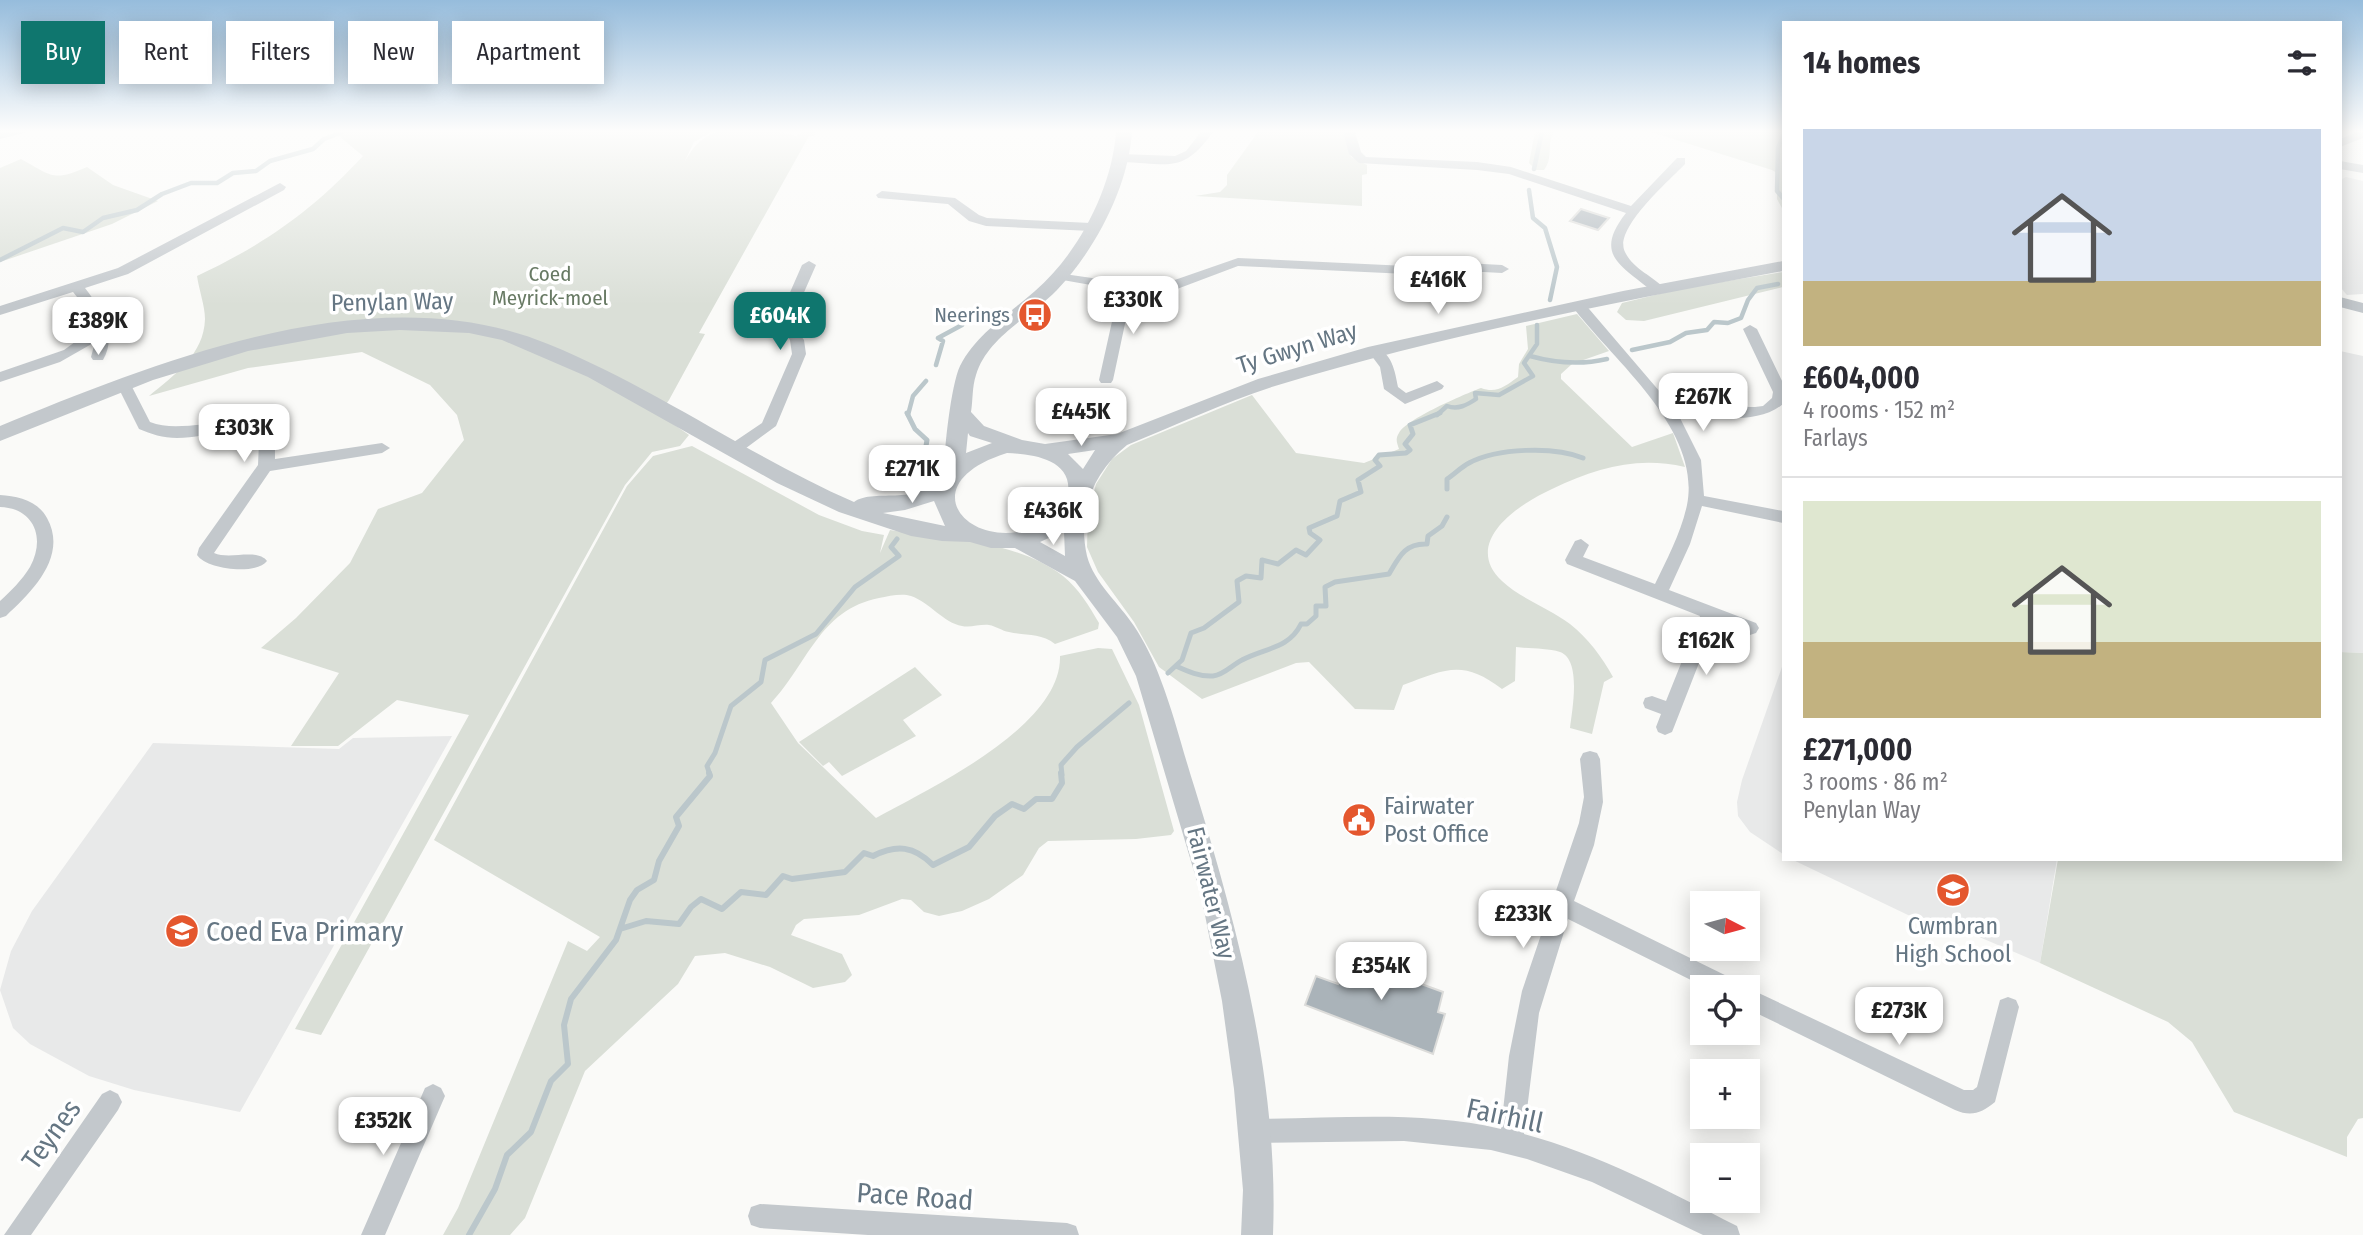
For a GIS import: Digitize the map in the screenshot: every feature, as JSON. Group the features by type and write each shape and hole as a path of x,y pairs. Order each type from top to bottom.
{"street":[{"path":"0,311 77,287 142,262 276,190"},
{"path":"961,413 977,432 1019,445 1047,450 1072,466 1080,489 1073,511 1045,533 1018,540 990,540 971,534 950,517 943,500 961,413 963,382 978,352 989,338 1062,276 1091,227 1107,190"},
{"path":"1568,190 1636,212"},
{"path":"1656,190 1618,234 1617,247 1625,262 1658,289"},
{"path":"882,195 951,201 974,218 986,222 1091,227"},
{"path":"1062,276 1083,281 1172,286 1214,268 1238,262 1427,271 1447,266 1502,269"},
{"path":"733,450 768,426 799,354 797,340 784,322 809,265"},
{"name":"Ty Gwyn Way","path":"1047,450 1120,440 1265,383 1374,351 1658,289 1782,266"},
{"path":"1106,380 1127,285"},
{"path":"77,287 100,319 103,346 99,357"},
{"path":"2342,303 2363,308"},
{"path":"1579,306 1668,411 1692,453 1698,478 1698,500 1659,593"},
{"name":"Penylan Way","path":"0,434 122,383 194,359 282,336 372,324 459,326 506,335 579,363 791,483 846,504 861,513 886,521 957,535 971,534"},
{"path":"0,377 83,346 95,337 101,328"},
{"path":"1668,411 1755,412 1767,410 1779,400 1780,392 1747,334"},
{"path":"1374,351 1387,366 1391,389 1405,399 1437,386"},
{"path":"122,383 144,425 161,432 233,426 246,428 267,440 268,458 265,466 207,548 205,555 218,561 249,557"},
{"name":"Ty Gwyn Way","path":"1080,489 1102,455 1120,440"},
{"path":"265,466 363,444 382,448"},
{"path":"949,479 981,452 1019,445"},
{"name":"Penylan Way","path":"846,504 895,506 920,501 949,479"},
{"path":"1698,500 1780,521"},
{"path":"0,501 22,505 34,512 46,534 42,559 36,570 25,586 0,611"},
{"name":"Fairwater Way","path":"1073,511 1074,547 1083,575 1126,632 1148,676 1214,895 1226,948 1247,1077 1259,1190 1257,1235"},
{"name":"Fairwater Way","path":"1018,540 1083,575"},
{"path":"1577,552 1659,593 1751,628"},
{"path":"1652,703 1668,719 1710,612"},
{"path":"1511,1144 1518,1062 1525,1021 1538,971 1578,856 1593,801 1590,759"},
{"path":"1561,905 1703,975"},
{"path":"1760,1004 1963,1102 1978,1102 1987,1094 2008,1007"},
{"path":"373,1235 433,1096"},
{"name":"Teynes","path":"16,1235 110,1102"},
{"name":"Fairhill","path":"1252,1131 1373,1130 1456,1133 1511,1144 1598,1171 1728,1235"},
{"name":"Pace Road","path":"760,1216 1067,1235"}],"shaded area":[{"path":"2342,190 2363,190 2363,294 2347,295 2342,289"},
{"path":"2342,351 2363,356 2363,653 2342,652"},
{"path":"1782,667 1782,853 1750,832 1738,816 1737,802 1742,780"},
{"name":"Coed Eva Primary","path":"452,736 240,1112 134,1090 89,1076 30,1044 13,1028 0,990 11,951 32,911 153,743 339,749 353,738"},
{"name":"Cwmbran High School","path":"1795,861 2057,861 2040,963 1949,924 1908,915"}],"green space":[{"path":"0,190 126,190 158,201 112,224 0,262"},
{"name":"Coed Meyrick-moel","path":"329,190 779,190 699,333 705,334 659,414 689,435 680,446 652,452 625,485 321,1035 295,1029 469,715 397,700 338,746 291,746 339,673 261,648 296,618 350,563 378,509 422,493 464,440 457,415 430,385 362,352 248,368 149,396 186,363 199,343 205,319 197,276 266,238"},
{"path":"1222,190 1362,190 1362,206 1195,196"},
{"path":"1777,190 1782,190 1782,208 1777,199"},
{"path":"1782,272 1782,287 1644,321 1626,320 1617,312 1622,303 1684,288"},
{"path":"1577,314 1609,351 1572,364 1561,374 1561,379 1632,447 1673,433 1685,467 1633,464 1585,475 1525,504 1499,526 1491,539 1488,552 1491,566 1502,581 1577,629 1594,648 1613,677 1604,682 1592,734 1570,728 1574,698 1571,665 1567,657 1560,652 1550,650 1516,647 1515,681 1502,689 1476,673 1465,670 1443,671 1403,685 1394,710 1355,709 1309,662 1296,663 1202,699 1159,667 1134,622 1098,572 1087,547 1088,515 1096,484 1112,459 1131,445 1252,395 1296,453 1364,463 1399,449 1399,433 1424,414 1481,388 1501,388 1518,377 1519,364 1528,349 1526,326"},
{"path":"692,446 819,515 862,531 884,535 880,553 890,530 980,543 1024,555 1044,564 1069,581 1099,623 1098,629 1055,644 1039,636 1006,631 989,625 955,624 918,599 895,595 859,604 828,626 771,703 798,743 876,818 958,772 1017,731 1040,707 1055,682 1060,656 1098,648 1112,649 1139,705 1174,831 1171,835 1136,839 1048,841 1039,848 1023,875 989,899 962,911 939,916 924,912 911,900 902,899 859,915 804,919 796,925 791,935 842,954 852,975 845,982 813,988 770,967 725,953 695,956 678,984 585,1071 525,1218 510,1235 443,1235 458,1208 568,941 587,951 600,937 434,840 627,486 653,456"},
{"path":"2342,652 2363,653 2363,1118 2358,1119 2347,1137 2347,1157 2234,1112 2192,1042 2168,1022 2040,963 2058,861 2342,861"},
{"path":"915,667 942,695 903,720 916,736 842,776 829,762 823,766 799,742"}],"building":[{"path":"1581,209 1609,218 1598,230 1570,221"},
{"path":"1351,950 1386,963 1383,970 1443,992 1438,1012 1445,1014 1433,1054 1305,1005 1316,976 1338,984"}],"waterway":[{"path":"0,260 63,228 83,232 103,218 137,210 174,190"},
{"path":"1529,190 1533,218 1545,228 1557,267 1550,300"},
{"path":"1777,190 1782,197"},
{"path":"1632,350 1670,342 1686,333 1707,330 1714,322 1728,323 1741,318 1748,300 1757,288 1778,284"},
{"path":"936,365 943,341 938,338 962,325 957,319"},
{"path":"1439,414 1447,406 1459,407 1469,403 1476,399 1475,393 1499,395 1533,376 1524,363 1537,344 1537,325"},
{"path":"1530,356 1568,362 1607,359"},
{"path":"908,415 913,396 926,381"},
{"path":"1168,673 1182,660 1191,633 1204,628 1239,602 1237,581 1246,576 1261,578 1262,560 1278,564 1296,550 1306,555 1320,540 1310,533 1309,528 1337,516 1340,501 1361,492 1358,480 1380,466 1375,460 1379,455 1406,453 1410,450 1405,444 1413,434 1410,425 1439,414"},
{"path":"908,415 915,429 927,440 920,482"},
{"path":"1447,489 1447,479 1463,466 1495,454 1542,450 1583,458"},
{"path":"1176,666 1198,675 1217,675 1242,660 1283,643 1301,624 1307,624 1316,616 1316,606 1326,606 1325,587 1335,582 1389,574 1404,552 1413,546 1427,544 1428,536 1442,526 1447,517"},
{"path":"710,775 707,766 715,753 731,706 761,682 765,660 816,634 855,587 899,556 891,547 897,539"},
{"path":"1062,775 1061,765 1077,747 1129,703"},
{"path":"469,1235 495,1189 507,1155 531,1132 551,1081 568,1064 564,1025 571,999 616,940 630,900 637,890 654,880 659,861 679,826 676,817 710,776 709,773"},
{"path":"620,929 646,921 679,924 691,907 701,899 722,909 741,892 766,895 783,876 792,879 845,872 864,853 873,856 890,850 905,849 919,854 933,865 969,847 995,816 1012,804 1024,809 1036,799 1052,799 1062,783 1061,773"}],"place":[{"name":"Neerings","path":"1035,315"},
{"name":"Fairwater Post Office","path":"1359,820"},
{"name":"Cwmbran High School","path":"1953,890"},
{"name":"Coed Eva Primary","path":"182,931"}]}
